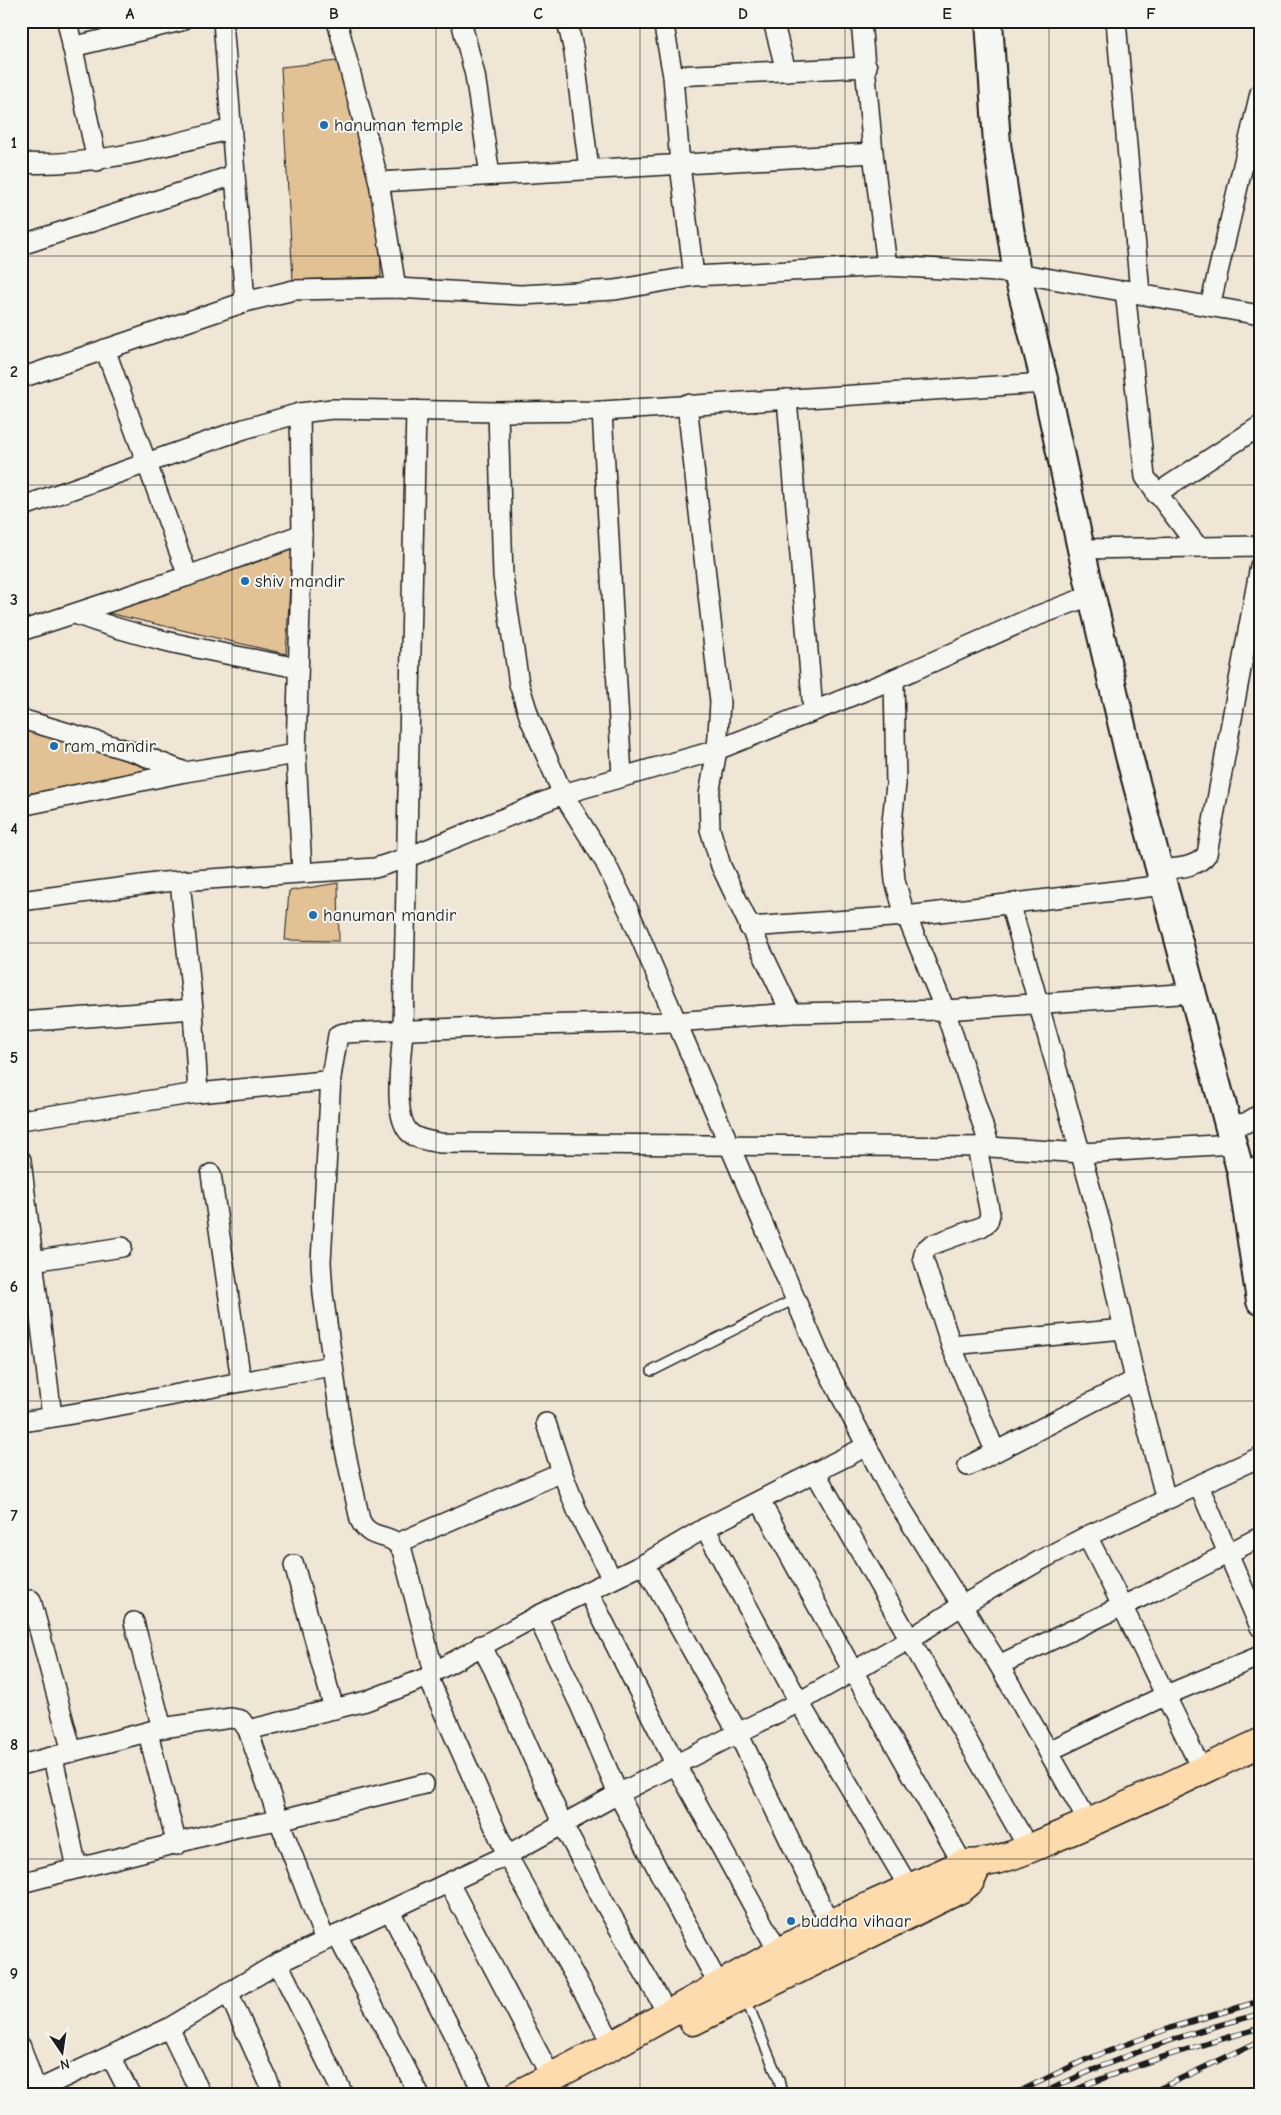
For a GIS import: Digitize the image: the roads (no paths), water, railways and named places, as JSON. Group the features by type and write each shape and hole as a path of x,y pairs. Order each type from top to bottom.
{"highway":[{"path":"552,2086 613,2046 668,2014 730,1994 778,1953 830,1924 970,1865 1029,1849 1260,1743"},
{"path":"519,2094 552,2086 730,1994 962,1888 970,1881 970,1865"}],"street":[{"path":"67,21 97,161"},
{"path":"72,47 181,21"},
{"path":"223,21 245,302"},
{"path":"337,21 379,182 396,288"},
{"path":"461,21 475,76 490,175"},
{"path":"567,21 574,52 589,169"},
{"path":"663,21 673,76 680,166 694,276"},
{"path":"773,21 786,71"},
{"path":"861,21 867,67 873,153 888,266"},
{"path":"989,21 997,144 1017,272 1046,383 1081,549 1129,756 1231,1135 1250,1169 1260,1301"},
{"path":"1116,21 1142,467 1145,477 1156,494 1198,547"},
{"path":"673,76 867,67"},
{"path":"1210,306 1260,93"},
{"path":"21,163 51,165 97,161 169,146 231,129"},
{"path":"379,182 589,169 680,166 873,153"},
{"path":"21,245 234,175"},
{"path":"21,378 245,302 294,290 396,288 530,294 615,290 694,276 888,266 1017,272 1260,315"},
{"path":"105,349 188,576"},
{"path":"21,507 244,429 300,413 332,409 498,412 602,411 687,404 1046,383"},
{"path":"787,399 813,711"},
{"path":"687,404 720,702 717,750 708,795 710,829 721,866 791,1013"},
{"path":"416,410 400,1098 401,1115 406,1128 411,1134 423,1140 440,1143 984,1147 1082,1153 1231,1135 1246,1122 1260,1114"},
{"path":"602,411 622,777"},
{"path":"498,412 503,576 519,684 530,718 563,794 605,862 629,911 818,1352 891,1492 999,1665 1089,1823"},
{"path":"300,413 302,534 296,754 302,872"},
{"path":"1156,494 1260,426"},
{"path":"21,631 188,576 302,534"},
{"path":"1081,549 1260,546"},
{"path":"749,927 906,916 1010,904 1162,878 1202,861 1207,854 1260,566"},
{"path":"21,901 180,881 375,868 406,858 563,794 717,750 894,679 1029,620 1092,595"},
{"path":"75,614 129,633 298,668"},
{"path":"894,679 896,765 892,856 895,881 906,916 944,1010 984,1147 990,1214 988,1222 981,1227 931,1245 925,1250 923,1258 951,1346 995,1451"},
{"path":"21,719 136,753 185,772"},
{"path":"21,806 185,772 296,754"},
{"path":"180,881 193,1009 198,1094"},
{"path":"1010,904 1040,1002 1102,1228 1124,1329 1166,1500"},
{"path":"613,2046 507,1854 431,1674 402,1550 398,1543 393,1540 369,1533 360,1520 344,1445 323,1294 322,1262 331,1077 338,1036 344,1033 403,1030 675,1022 791,1013 944,1010 1194,993"},
{"path":"21,1022 193,1009"},
{"path":"21,1120 198,1094 324,1081 331,1077"},
{"path":"21,1160 52,1417"},
{"path":"211,1174 241,1381"},
{"path":"33,1260 122,1247"},
{"path":"951,1346 1124,1329"},
{"path":"21,1422 149,1401 241,1381 333,1366"},
{"path":"968,1466 1136,1380"},
{"path":"546,1423 578,1514 612,1579"},
{"path":"248,1730 366,1701 431,1674 481,1645 644,1564 705,1528 867,1446"},
{"path":"21,2047 32,2092 56,2088 111,2056 169,2028 278,1963 449,1884 563,1825 618,1794 799,1702 910,1639 961,1606 1087,1536 1260,1457"},
{"path":"398,1543 562,1472"},
{"path":"815,1472 1029,1849"},
{"path":"1199,1486 1260,1627"},
{"path":"760,1501 853,1671 970,1865"},
{"path":"705,1528 799,1702 910,1889"},
{"path":"1087,1536 1202,1770"},
{"path":"999,1665 1123,1606 1226,1552 1260,1537"},
{"path":"644,1564 738,1733 830,1924"},
{"path":"294,1565 334,1710"},
{"path":"588,1592 676,1765 778,1953"},
{"path":"31,1600 72,1752"},
{"path":"537,1616 580,1705 618,1794 730,1994"},
{"path":"134,1622 176,1844"},
{"path":"481,1645 563,1825 601,1897 668,2014"},
{"path":"1049,1751 1164,1696 1260,1656"},
{"path":"21,1765 155,1730 231,1718 241,1720 248,1730 279,1820 331,1937 419,2094"},
{"path":"53,1758 77,1868"},
{"path":"21,1883 234,1828 279,1820 424,1784"},
{"path":"449,1884 552,2086"},
{"path":"390,1911 484,2094"},
{"path":"278,1963 343,2094"},
{"path":"228,1992 274,2094"},
{"path":"169,2028 201,2094"},
{"path":"111,2056 130,2094"}],"lane":[{"path":"652,1371 795,1298"},
{"path":"730,1994 779,2080 782,2094"}],"railway":[{"path":"1014,2094 1085,2060 1170,2028 1260,2001"},
{"path":"1041,2094 1095,2069 1148,2048 1260,2014"},
{"path":"1066,2094 1138,2065 1260,2028"},
{"path":"1148,2094 1260,2041"}],"place":[{"name":"hanuman temple","path":"324,125"},
{"name":"shiv mandir","path":"245,581"},
{"name":"ram mandir","path":"54,746"},
{"name":"hanuman mandir","path":"313,915"},
{"name":"buddha vihaar","path":"791,1921"}]}
